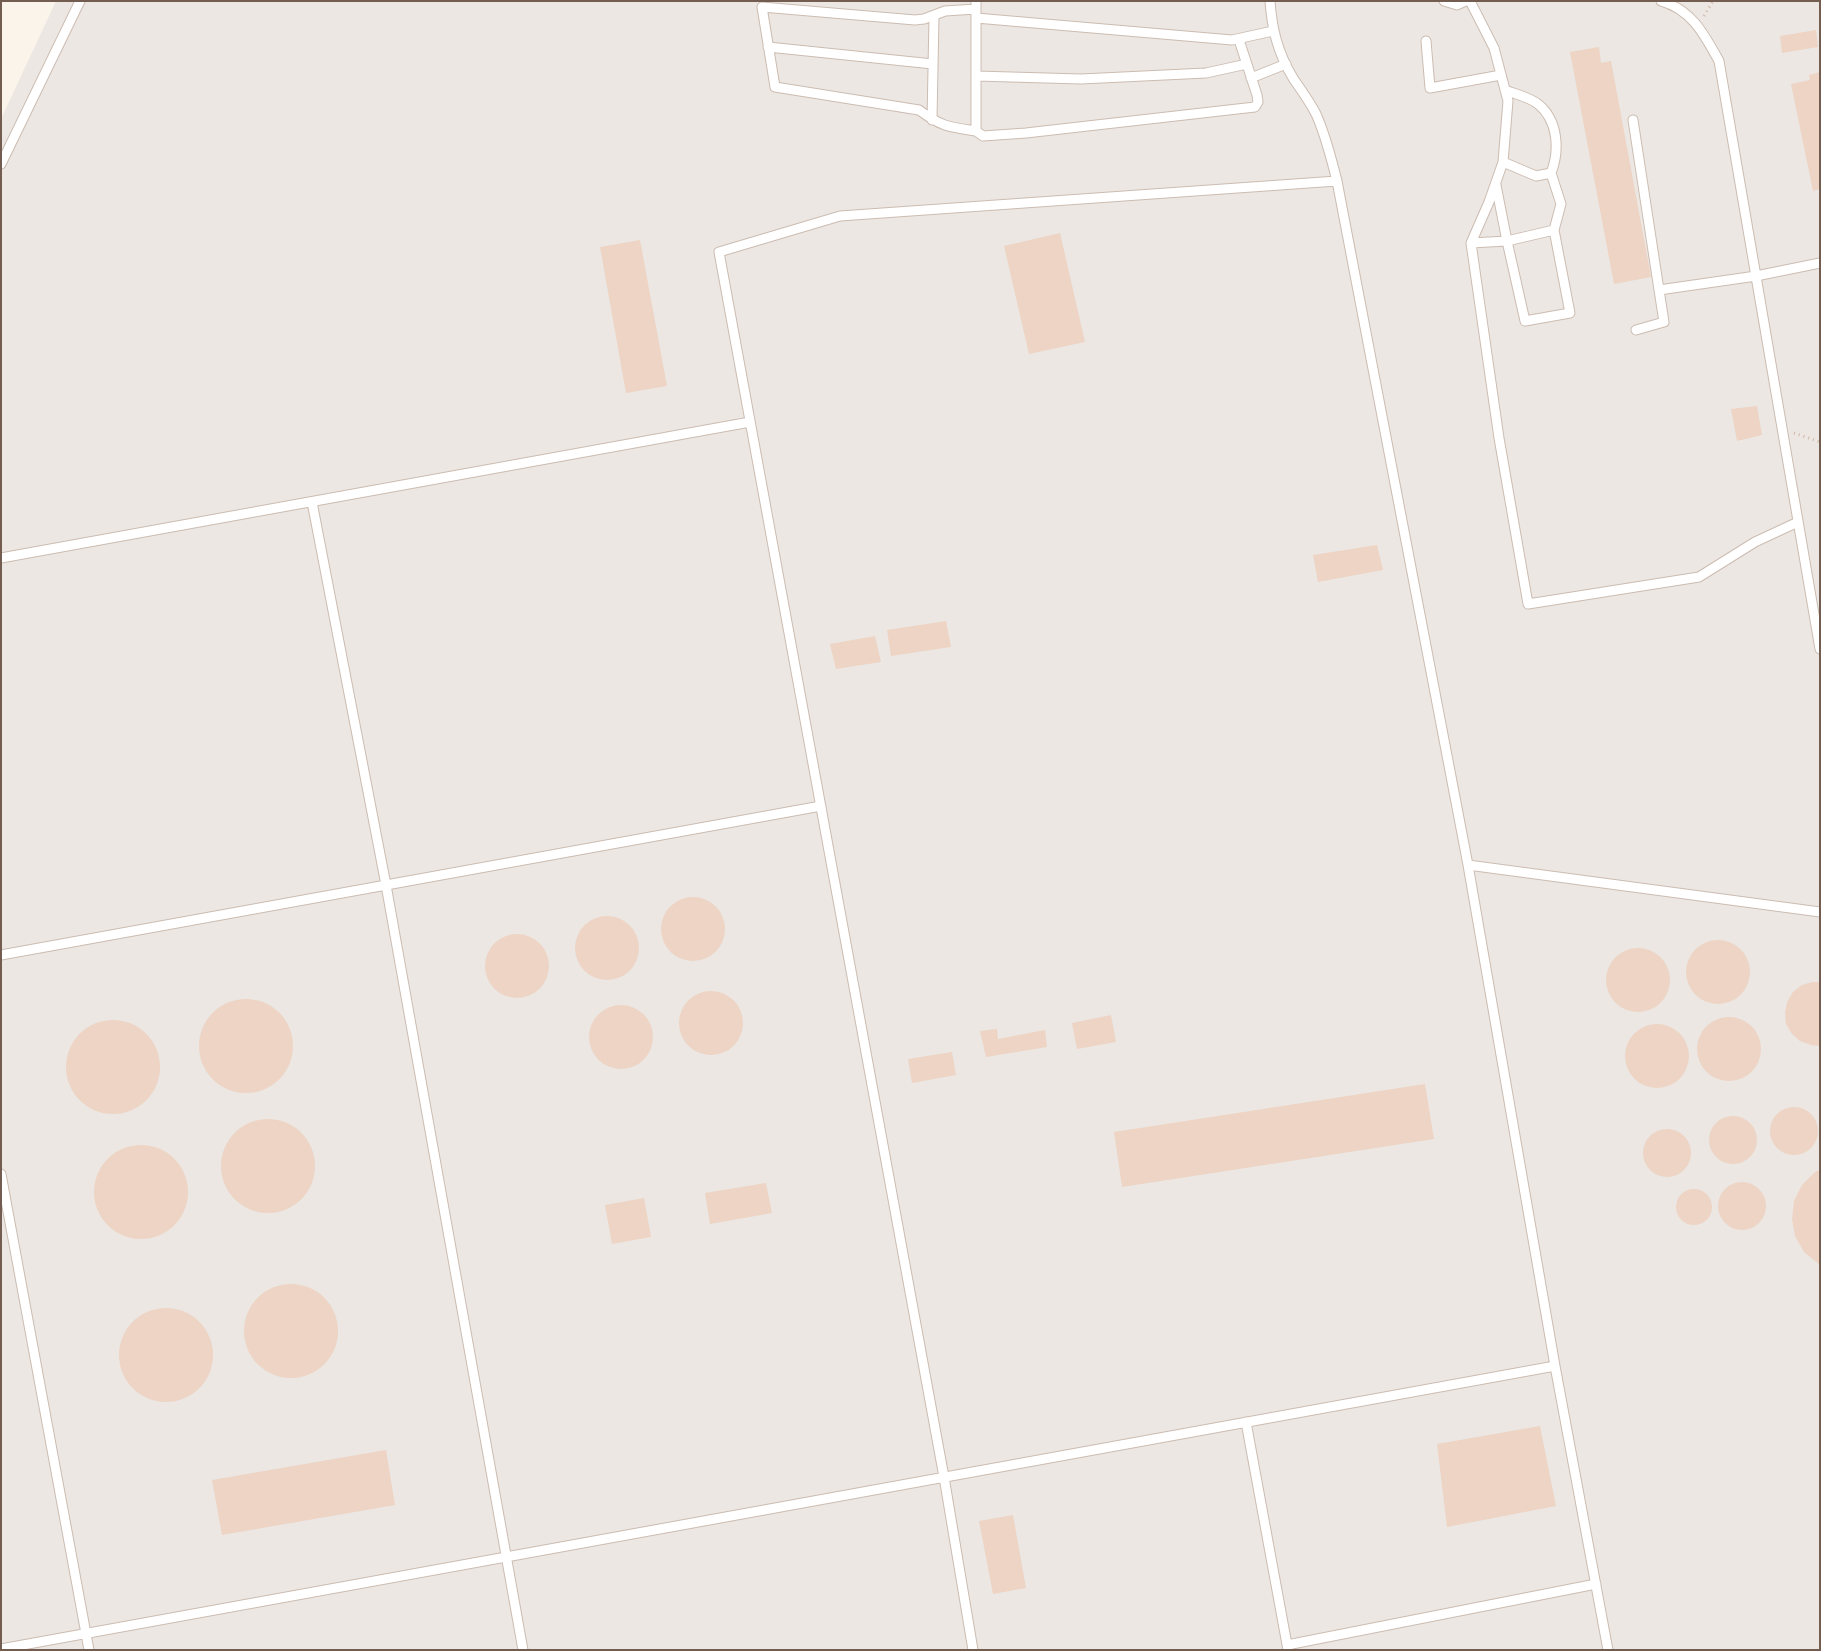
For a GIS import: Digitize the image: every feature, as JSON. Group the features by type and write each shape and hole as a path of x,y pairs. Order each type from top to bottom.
{"lane":[{"path":"1,164 80,1"},
{"path":"1270,1 1272,28 1278,48 1292,76 1316,113 1329,148 1337,181 1468,865 1555,1366 1608,1650"},
{"path":"1444,1 1457,6 1466,1"},
{"path":"1470,1 1494,48 1508,101 1503,162 1490,202 1471,243 1498,438 1528,604 1700,577 1755,542 1798,522"},
{"path":"1660,1 1671,4 1691,18 1706,37 1719,61 1820,649"},
{"path":"1239,40 1258,102 1255,106 1026,133 983,136 976,131 947,127 932,120 919,110 774,87 762,7 915,20 956,9 976,9 1191,38 1239,40 1272,28"},
{"path":"976,9 976,131"},
{"path":"932,120 934,16"},
{"path":"1426,41 1430,88 1501,75"},
{"path":"768,47 933,64"},
{"path":"976,76 1081,79 1206,73 1247,64"},
{"path":"1251,78 1286,64"},
{"path":"1496,183 1526,322 1570,313 1554,230 1561,204 1551,173 1556,159 1554,124 1538,104 1505,90"},
{"path":"1632,120 1664,322 1636,330"},
{"path":"1503,162 1536,176 1551,173"},
{"path":"973,1650 944,1477 719,252 840,216 1337,181"},
{"path":"1471,243 1507,241 1554,230"},
{"path":"1659,290 1756,276 1820,263"},
{"path":"1,558 750,422"},
{"path":"312,502 386,885 505,1558 523,1650"},
{"path":"1,955 821,806"},
{"path":"1468,865 1820,912"},
{"path":"1,1174 88,1650"},
{"path":"1,1649 1555,1366"},
{"path":"1246,1422 1287,1647 1596,1584"}],"path":[{"path":"1782,428 1820,442"}],"shaded area":[{"path":"56,1 1820,1 1820,1650 1,1650 1,119"}],"building":[{"path":"1816,30 1818,47 1782,53 1780,36"},
{"path":"1599,47 1601,63 1611,61 1651,277 1614,284 1570,52"},
{"path":"1820,72 1820,189 1813,191 1791,84 1810,80 1809,75"},
{"path":"1060,233 1085,342 1029,354 1004,246"},
{"path":"640,240 667,386 626,393 600,247"},
{"path":"1757,406 1762,435 1737,441 1731,409"},
{"path":"1377,545 1383,570 1318,582 1313,555"},
{"path":"946,621 951,647 891,656 887,630"},
{"path":"875,636 881,662 836,669 830,644"},
{"path":"693,897 705,899 716,906 723,917 725,929 723,941 716,952 705,959 693,961 681,959 670,952 663,941 661,929 663,917 670,906 681,899"},
{"path":"607,916 619,918 630,925 637,936 639,948 637,960 630,971 619,978 607,980 595,978 584,971 577,960 575,948 577,936 584,925 595,918"},
{"path":"517,934 529,936 540,943 547,954 549,966 547,978 540,989 529,996 517,998 505,996 494,989 487,978 485,966 487,954 494,943 505,936"},
{"path":"1718,940 1730,942 1741,949 1748,960 1750,972 1748,984 1741,995 1730,1002 1718,1004 1706,1002 1695,995 1688,984 1686,972 1688,960 1695,949 1706,942"},
{"path":"1638,948 1650,950 1661,957 1668,968 1670,980 1668,992 1661,1003 1650,1010 1638,1012 1626,1010 1615,1003 1608,992 1606,980 1608,968 1615,957 1626,950"},
{"path":"1820,982 1820,1046 1800,1041 1792,1034 1786,1024 1787,1002 1793,992 1802,985"},
{"path":"711,991 723,993 734,1000 741,1011 743,1023 741,1035 734,1046 723,1053 711,1055 699,1053 688,1046 681,1035 679,1023 681,1011 688,1000 699,993"},
{"path":"246,999 264,1002 279,1013 290,1028 293,1046 290,1064 279,1079 264,1090 246,1093 228,1090 213,1079 202,1064 199,1046 202,1028 213,1013 228,1002"},
{"path":"621,1005 633,1007 644,1014 651,1025 653,1037 651,1049 644,1060 633,1067 621,1069 609,1067 598,1060 591,1049 589,1037 591,1025 598,1014 609,1007"},
{"path":"1111,1015 1116,1042 1077,1049 1072,1023"},
{"path":"1729,1017 1741,1019 1752,1026 1759,1037 1761,1049 1759,1061 1752,1072 1741,1079 1729,1081 1717,1079 1706,1072 1699,1061 1697,1049 1699,1037 1706,1026 1717,1019"},
{"path":"113,1020 131,1023 146,1034 157,1049 160,1067 157,1085 146,1100 131,1111 113,1114 95,1111 80,1100 69,1085 66,1067 69,1049 80,1034 95,1023"},
{"path":"1657,1024 1669,1026 1680,1033 1687,1044 1689,1056 1687,1068 1680,1079 1669,1086 1657,1088 1645,1086 1634,1079 1627,1068 1625,1056 1627,1044 1634,1033 1645,1026"},
{"path":"997,1029 998,1039 1045,1030 1047,1047 986,1057 980,1031"},
{"path":"952,1052 956,1075 912,1083 908,1059"},
{"path":"1425,1084 1434,1139 1122,1187 1114,1132"},
{"path":"1789,1107 1799,1107 1808,1111 1814,1117 1817,1122 1817,1140 1808,1151 1799,1155 1789,1155 1780,1151 1774,1145 1770,1136 1770,1126 1774,1117 1780,1111"},
{"path":"1728,1116 1738,1116 1747,1120 1753,1126 1756,1131 1756,1149 1747,1160 1738,1164 1728,1164 1719,1160 1713,1154 1709,1145 1709,1135 1713,1126 1719,1120"},
{"path":"268,1119 286,1122 301,1133 312,1148 315,1166 312,1184 301,1199 286,1210 268,1213 250,1210 235,1199 224,1184 221,1166 224,1148 235,1133 250,1122"},
{"path":"1662,1129 1672,1129 1681,1133 1687,1139 1690,1144 1690,1162 1681,1173 1672,1177 1662,1177 1653,1173 1647,1167 1643,1158 1643,1148 1647,1139 1653,1133"},
{"path":"141,1145 159,1148 174,1159 185,1174 188,1192 185,1210 174,1225 159,1236 141,1239 123,1236 108,1225 97,1210 94,1192 97,1174 108,1159 123,1148"},
{"path":"1820,1170 1820,1265 1804,1252 1795,1236 1792,1219 1794,1201 1802,1185 1815,1172"},
{"path":"1737,1182 1747,1182 1756,1186 1762,1192 1765,1197 1765,1215 1756,1226 1747,1230 1737,1230 1728,1226 1722,1220 1718,1211 1718,1201 1722,1192 1728,1186"},
{"path":"766,1183 772,1213 710,1224 705,1193"},
{"path":"1694,1189 1701,1190 1707,1194 1711,1200 1711,1214 1707,1220 1701,1224 1694,1225 1687,1224 1681,1220 1677,1214 1676,1207 1677,1200 1681,1194 1687,1190"},
{"path":"644,1198 651,1237 612,1244 605,1205"},
{"path":"291,1284 309,1287 324,1298 335,1313 338,1331 335,1349 324,1364 309,1375 291,1378 273,1375 258,1364 247,1349 244,1331 247,1313 258,1298 273,1287"},
{"path":"166,1308 184,1311 199,1322 210,1337 213,1355 210,1373 199,1388 184,1399 166,1402 148,1399 133,1388 122,1373 119,1355 122,1337 133,1322 148,1311"},
{"path":"1540,1426 1556,1506 1447,1527 1437,1444"},
{"path":"386,1450 395,1505 222,1535 212,1480"},
{"path":"1013,1515 1026,1588 993,1594 979,1521"}]}
